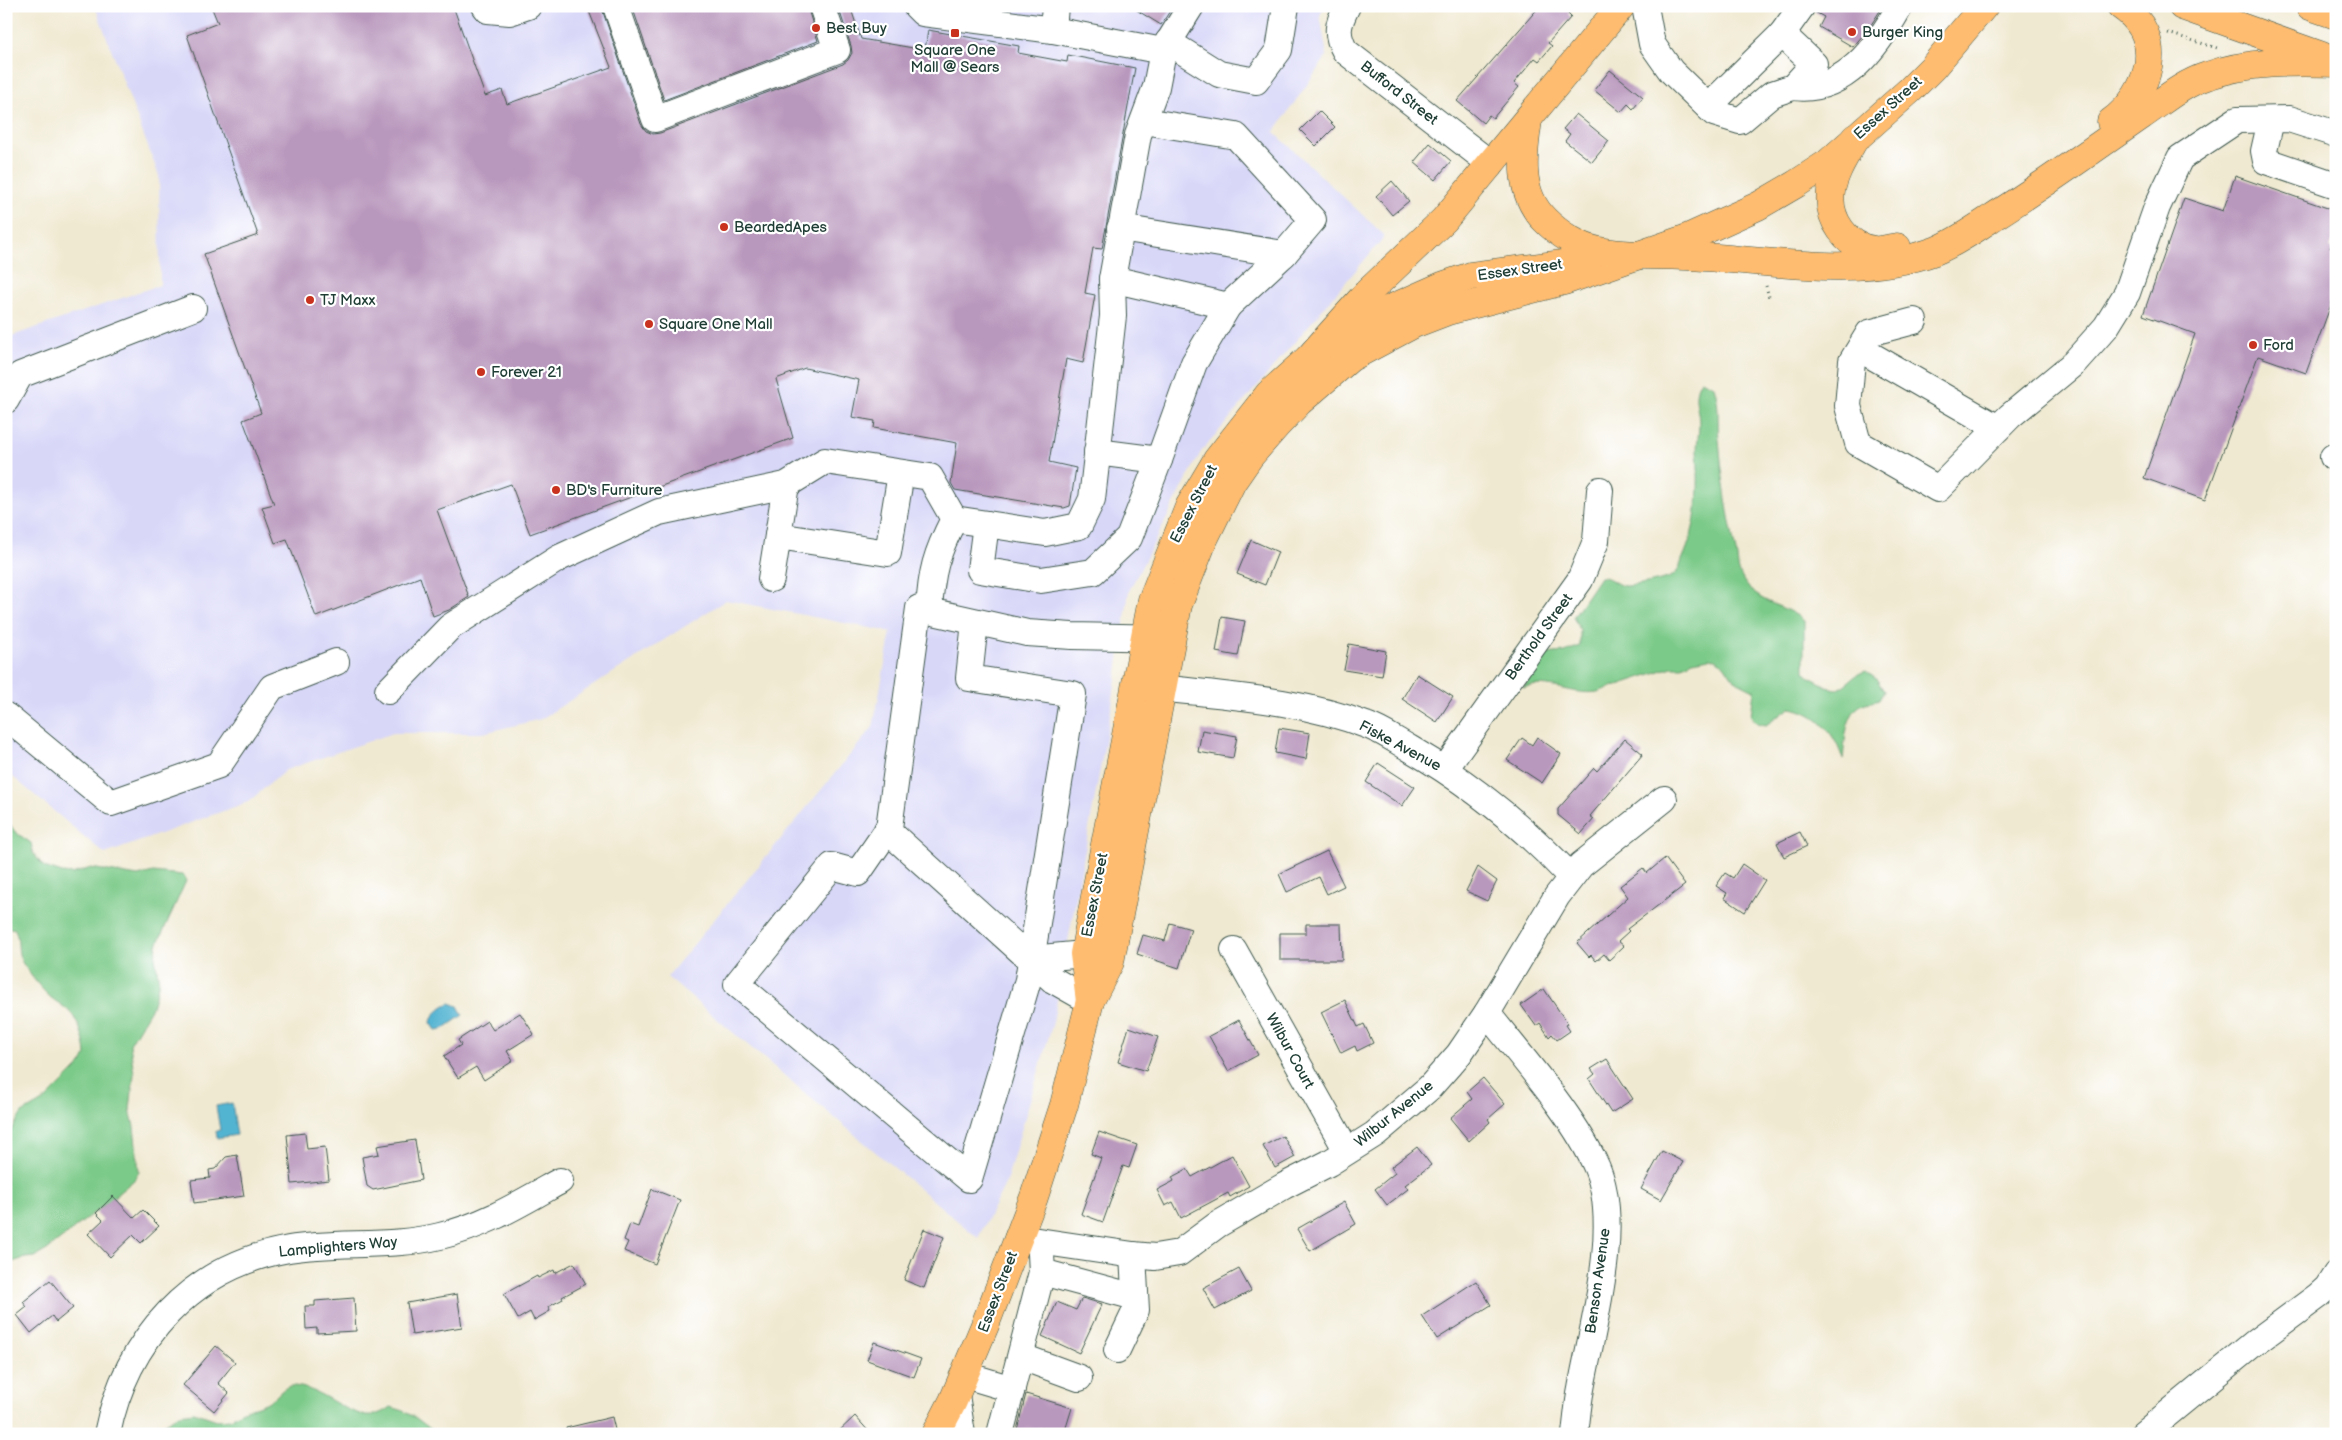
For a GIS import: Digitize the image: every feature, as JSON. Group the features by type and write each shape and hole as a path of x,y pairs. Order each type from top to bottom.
{"main road":[{"path":"1309,358 1367,293 1444,220 1621,6"},
{"name":"Essex Street","path":"936,1434 1029,1240 1090,1001 1110,962 1178,605 1215,513 1232,482 1250,456 1277,425 1325,378 1350,358 1422,321 1485,300 1564,281 1642,255 1714,228 1758,206 1828,163 1878,120 1934,67 1984,6"},
{"path":"1855,138 1835,176 1831,191 1831,207 1840,229 1846,236 1861,246 1875,251 1930,241 2025,182 2113,120 2132,103 2146,79 2149,54 2141,29 2130,14 2121,6"},
{"path":"2182,6 2336,62"},
{"path":"2310,6 2336,15"},
{"path":"1528,120 1522,160 1525,184 1532,204 1544,219 1579,244 1598,251 1642,255 1856,266 1887,263 1936,250 2020,200 2193,81 2248,65 2291,62 2336,62"},
{"name":"Essex Street","path":"1090,1001 1084,954 1143,637 1152,600 1166,560 1201,484 1250,415 1269,394 1309,358 1356,324 1442,286 1471,276 1512,269 1642,255"}],"street":[{"path":"484,6 488,10 510,12 528,6"},
{"path":"616,6 655,119 837,50 822,6"},
{"path":"916,6 923,13 1054,18 1166,46 1219,74 1256,81 1279,50 1286,6"},
{"path":"954,520 1045,533 1079,526 1092,499 1113,316 1112,279 1138,135 1156,87 1166,46 1191,6"},
{"name":"Bufford Street","path":"1347,6 1339,24 1339,39 1345,51 1491,164"},
{"path":"1645,6 1652,44 1671,71 1714,113 1740,121 1772,94 1793,87 1807,89 1820,87 1846,73 1870,53 1883,36 1900,6"},
{"path":"1708,106 1782,34 1802,6"},
{"path":"1782,34 1814,64 1793,87"},
{"path":"1914,321 1869,333 1852,362 1848,406 1858,443 1938,489 1998,428 2073,364 2106,326 2127,292 2157,208 2180,158 2237,120 2289,119 2336,134"},
{"path":"2271,120 2264,151 2266,161 2336,185"},
{"path":"986,524 980,570 1041,580 1093,572 1129,538 1194,363 1228,306 1284,254 1313,220 1236,136 1144,122"},
{"path":"1120,228 1284,254"},
{"path":"1112,279 1228,306"},
{"path":"6,400 20,375 193,308"},
{"path":"1860,349 1998,428"},
{"path":"1097,452 1159,460"},
{"path":"388,691 450,627 559,558 659,512 786,485 825,461 930,477 954,520"},
{"path":"778,536 888,553 901,473"},
{"path":"771,579 786,485"},
{"name":"Berthold Street","path":"1445,770 1580,580 1596,541 1600,490"},
{"path":"954,520 939,549 931,578 929,611 1028,632 1072,636 1172,638"},
{"path":"919,608 887,830 858,873 832,866 737,984 969,1178 1028,980 1073,694 969,678 975,622"},
{"path":"6,716 111,803 219,765 272,687 336,662"},
{"name":"Fiske Avenue","path":"1162,688 1274,702 1366,725 1445,770 1509,817 1534,838 1571,877"},
{"name":"Wilbur Avenue","path":"1029,1240 1133,1256 1155,1257 1179,1253 1246,1208 1375,1134 1429,1088 1459,1054 1487,1014 1557,896 1581,865 1664,799"},
{"path":"887,830 1053,980 1090,1001"},
{"name":"Wilbur Court","path":"1234,950 1348,1151"},
{"path":"1031,959 1084,954"},
{"name":"Benson Avenue","path":"1487,1014 1578,1133 1597,1169 1604,1192 1606,1223 1602,1272 1580,1391 1575,1434"},
{"name":"Lamplighters Way","path":"107,1434 115,1398 123,1378 149,1334 183,1298 220,1272 259,1257 289,1250 393,1242 452,1233 505,1212 560,1181"},
{"path":"1000,1434 1022,1357 1042,1272 1029,1240"},
{"path":"1117,1350 1136,1310 1133,1256"},
{"path":"1042,1272 1135,1297"},
{"path":"2143,1434 2253,1344 2318,1296 2327,1288 2336,1274"},
{"path":"1022,1357 1079,1378"},
{"path":"962,1434 960,1385 1012,1389"}],"path":[{"path":"2163,33 2222,50"}],"shaded area":[{"path":"95,6 1325,6 1320,15 1327,56 1274,132 1385,236 1201,452 1129,591 1112,705 1053,1022 1006,1182 978,1238 667,977 873,727 891,632 726,600 541,719 483,733 393,733 286,770 248,802 105,854 6,771 6,338 160,285 159,176"}],"green space":[{"path":"1701,380 1714,386 1716,393 1720,453 1730,524 1738,569 1743,580 1755,594 1791,612 1804,621 1804,671 1808,676 1834,690 1866,671 1877,680 1884,691 1879,700 1863,704 1853,714 1845,737 1843,760 1836,742 1824,726 1817,719 1800,710 1790,708 1766,725 1757,723 1751,716 1754,690 1734,680 1724,665 1716,659 1709,658 1693,661 1680,667 1672,667 1597,692 1578,692 1541,685 1523,688 1545,654 1565,652 1580,646 1580,630 1573,617 1600,577 1628,586 1669,577 1674,575 1678,569 1692,534 1697,507 1699,424 1696,391"},
{"path":"6,818 15,832 31,843 33,853 44,867 72,874 91,868 138,876 153,872 183,875 186,881 157,945 155,957 159,982 152,1007 130,1044 134,1074 130,1109 139,1172 134,1180 47,1250 35,1257 6,1264 6,1139 22,1113 46,1099 82,1063 86,1055 77,1022 69,1011 48,995 24,966 18,950 15,929 6,927"},
{"path":"290,1386 304,1388 354,1412 366,1415 378,1414 390,1407 401,1410 416,1418 437,1434 153,1434 157,1429 179,1414 194,1412 217,1420 231,1419 235,1415 266,1403"}],"water":[{"path":"450,1003 458,1006 463,1015 443,1029 436,1030 431,1023 433,1017 441,1008"},
{"path":"232,1103 237,1135 217,1138 216,1131 220,1130 216,1106"}],"building":[{"name":"Square One Mall","path":"211,6 453,6 485,96 502,90 507,104 611,67 587,6 601,6 641,124 646,131 653,134 843,64 852,53 838,6 850,6 861,39 925,50 928,30 1019,46 1018,53 1067,62 1068,55 1135,68 1102,249 1093,248 1085,293 1095,295 1083,363 1066,359 1049,462 1076,468 1070,506 1064,508 955,490 951,483 957,443 874,428 875,421 852,417 859,380 805,368 776,379 793,438 530,534 511,484 437,510 469,597 449,610 433,616 420,577 316,617 287,539 275,543 262,507 274,504 243,420 261,413 204,254 258,235 187,35 218,23"},
{"path":"632,6 807,6 818,41 664,100"},
{"path":"1130,6 1173,6 1161,25"},
{"path":"1540,6 1574,6 1568,14 1571,17 1548,43 1552,46 1539,61 1535,58 1514,83 1519,87 1493,118 1489,115 1483,123 1457,101"},
{"name":"Burger King","path":"1817,6 1883,6 1869,28 1853,47 1819,27 1824,17 1815,12"},
{"path":"1610,70 1643,97 1633,109 1628,104 1621,112 1594,90"},
{"path":"1319,111 1335,127 1316,146 1300,130"},
{"path":"1576,114 1609,141 1592,162 1565,141 1570,134 1563,129"},
{"path":"1430,143 1451,161 1435,180 1414,162"},
{"name":"Ford","path":"2235,176 2336,211 2336,233 2330,248 2336,250 2336,291 2306,373 2258,356 2205,500 2144,478 2195,334 2143,315 2184,198 2223,211"},
{"path":"1392,181 1409,201 1392,215 1376,196"},
{"path":"1251,540 1278,552 1265,585 1237,574"},
{"path":"1222,617 1245,621 1238,656 1216,652"},
{"path":"1349,644 1386,651 1382,676 1344,670"},
{"path":"1417,674 1453,697 1437,722 1402,699"},
{"path":"1279,728 1310,733 1306,759 1275,753"},
{"path":"1202,730 1237,736 1233,758 1198,752"},
{"path":"1537,737 1561,754 1542,783 1507,760 1522,738 1532,745"},
{"path":"1625,739 1643,754 1590,816 1594,819 1581,834 1558,815 1558,809 1594,768 1597,771"},
{"path":"1378,763 1415,787 1402,806 1366,782"},
{"path":"1800,832 1807,846 1784,857 1777,843"},
{"path":"1327,851 1344,886 1327,894 1319,877 1287,892 1279,874"},
{"path":"1665,858 1685,885 1627,929 1629,931 1618,941 1624,946 1609,960 1604,954 1596,961 1591,955 1589,957 1577,943 1628,897 1620,886 1643,868 1647,873"},
{"path":"1742,864 1765,880 1745,912 1724,898 1727,893 1716,886 1725,873 1733,878"},
{"path":"1478,867 1497,881 1487,901 1466,891"},
{"path":"1170,923 1191,929 1179,968 1137,954 1143,935 1165,941"},
{"path":"1306,924 1341,924 1342,960 1280,960 1280,933 1306,933"},
{"path":"1544,989 1568,1024 1566,1025 1570,1031 1557,1040 1552,1034 1549,1037 1540,1023 1536,1026 1521,1005"},
{"path":"1345,1000 1358,1027 1364,1024 1373,1043 1357,1051 1355,1046 1341,1053 1321,1012"},
{"path":"520,1013 534,1034 507,1051 513,1061 484,1080 476,1067 458,1078 444,1056 461,1045 458,1040 487,1021 493,1030"},
{"path":"1239,1020 1258,1055 1228,1071 1209,1036"},
{"path":"1129,1027 1158,1037 1146,1071 1118,1062"},
{"path":"1607,1059 1633,1099 1611,1113 1589,1079 1595,1074 1591,1069"},
{"path":"1483,1078 1505,1104 1488,1119 1490,1122 1469,1141 1450,1118 1472,1099 1467,1092"},
{"path":"1099,1132 1137,1145 1129,1168 1123,1166 1103,1222 1081,1214 1101,1158 1091,1154"},
{"path":"305,1133 307,1149 325,1147 329,1180 292,1184 287,1135"},
{"path":"1283,1136 1295,1157 1275,1168 1263,1146"},
{"path":"415,1140 421,1180 373,1190 367,1186 362,1157 379,1154 377,1146"},
{"path":"1417,1147 1431,1165 1405,1185 1408,1189 1387,1205 1375,1189 1395,1173 1391,1167"},
{"path":"1662,1151 1683,1162 1661,1200 1641,1189"},
{"path":"237,1155 244,1196 194,1203 191,1180 210,1178 209,1170 215,1169 226,1157"},
{"path":"1232,1155 1249,1186 1230,1197 1228,1193 1181,1218 1173,1202 1165,1206 1157,1190 1174,1181 1172,1177 1187,1169 1192,1177"},
{"path":"652,1189 680,1200 655,1264 624,1251 628,1242 624,1240 630,1224 638,1227"},
{"path":"113,1196 134,1218 143,1210 159,1226 141,1243 133,1235 110,1257 88,1234 103,1220 96,1213"},
{"path":"1344,1202 1356,1224 1310,1251 1297,1229"},
{"path":"924,1229 944,1237 924,1288 904,1280"},
{"path":"574,1263 586,1284 562,1297 563,1299 548,1307 550,1311 534,1320 530,1312 518,1319 504,1294 537,1276 538,1278 554,1270 555,1273"},
{"path":"1239,1269 1251,1291 1215,1310 1203,1288"},
{"path":"50,1280 73,1308 56,1322 52,1316 31,1333 17,1315 27,1307 23,1302"},
{"path":"1476,1281 1491,1305 1437,1339 1422,1316"},
{"path":"457,1294 462,1327 412,1335 407,1303"},
{"path":"354,1298 356,1331 317,1333 317,1328 306,1329 305,1306 315,1306 315,1301"},
{"path":"1082,1298 1102,1304 1079,1353 1042,1336 1057,1302 1076,1310"},
{"path":"874,1342 921,1359 914,1377 867,1360"},
{"path":"216,1346 235,1362 218,1383 229,1393 214,1411 183,1385"},
{"path":"1026,1394 1072,1408 1064,1434 1040,1428 1038,1434 1016,1434"},
{"path":"855,1416 871,1434 836,1434"},
{"path":"612,1417 616,1434 567,1434 566,1428"}],"place":[{"name":"Best Buy","path":"816,28"},
{"name":"Burger King","path":"1852,32"},
{"name":"Square One Mall @ Sears","path":"955,33"},
{"name":"BeardedApes","path":"724,227"},
{"name":"TJ Maxx","path":"310,300"},
{"name":"Square One Mall","path":"649,324"},
{"name":"Ford","path":"2253,345"},
{"name":"Forever 21","path":"481,372"},
{"name":"BD's Furniture","path":"556,490"}]}
